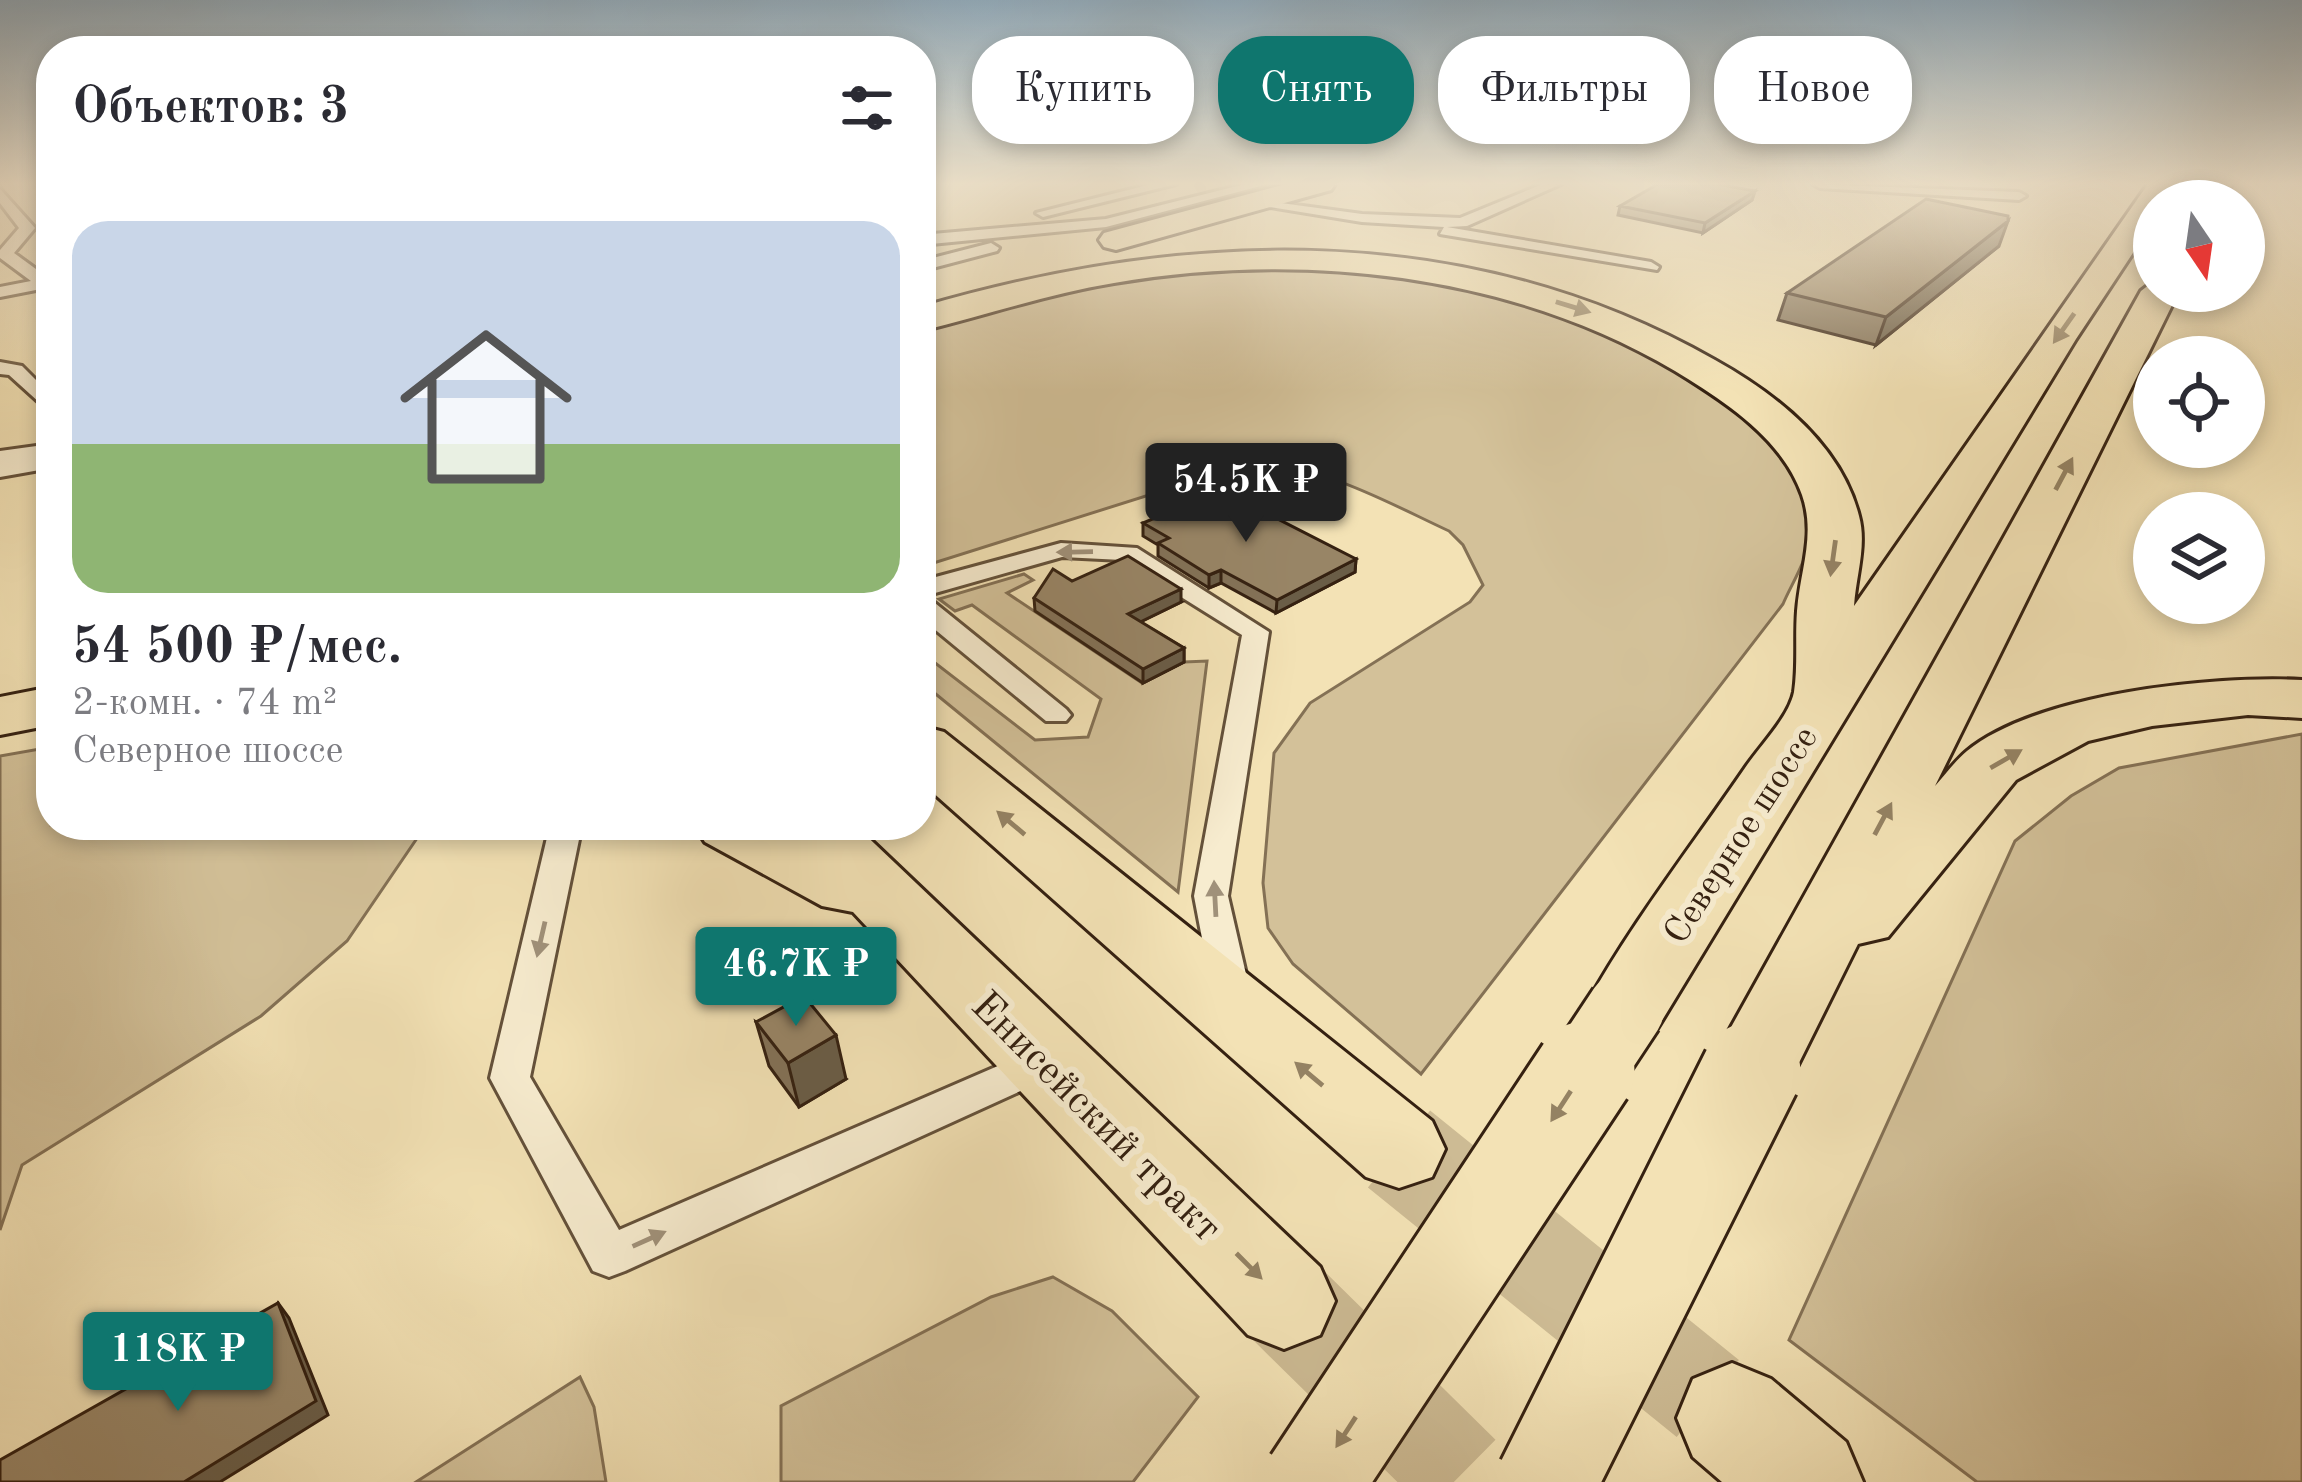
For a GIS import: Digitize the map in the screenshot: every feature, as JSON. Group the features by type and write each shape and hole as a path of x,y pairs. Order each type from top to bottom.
{"main road":[{"path":"936,289 1047,253"},
{"name":"Северное шоссе","path":"1313,1482 1626,1009 2056,339 2129,253"},
{"path":"936,315 1042,283 1106,272 1261,261 1445,275 1620,321 1696,362 1759,406 1804,453 1833,510 1837,548 1826,597 1825,702"},
{"path":"1546,1482 1769,1037 2149,312"},
{"path":"1769,1037 1992,765 2066,728 2152,707 2248,696 2302,699"},
{"path":"0,716 36,709"},
{"path":"936,760 1399,1149"},
{"path":"759,840 899,913"},
{"name":"Енисейский тракт","path":"827,840 1283,1301"}],"street":[{"path":"0,464 36,458"}],"lane":[{"path":"936,263 990,253"},
{"path":"1569,253 1651,267"},
{"path":"2,254 36,278"},
{"path":"0,274 24,270"},
{"path":"0,292 36,287"},
{"path":"0,368 15,370 36,392"},
{"path":"936,585 1061,550 1128,553 1256,632 1211,896 1235,1013"},
{"path":"936,617 1056,715"},
{"path":"563,840 510,1078 609,1256 1044,1063"}],"shaded area":[{"path":"1208,270 1339,272 1418,280 1531,306 1597,327 1719,390 1766,432 1798,481 1809,537 1783,604 1421,1074 1293,964 1268,928 1263,883 1274,753 1310,703 1470,602 1483,585 1463,545 1449,531 1350,485 1298,470 1244,465 936,562 936,329 1026,299"},
{"path":"1024,574 1033,580 1007,593 1142,683 1184,662 1207,661 1178,892 936,694 936,664 1035,740 1088,737 1101,699 972,605 955,611 939,599"},
{"path":"2302,734 2302,1482 1977,1482 1789,1340 2015,841 2071,796 2119,768"},
{"path":"36,750 36,840 416,840 347,941 261,1016 22,1165 0,1230 0,756"},
{"path":"1053,1277 1112,1311 1198,1397 1133,1482 781,1482 781,1406 991,1297"},
{"path":"580,1377 594,1407 606,1482 416,1482"}],"building":[{"path":"1846,253 1967,253 1886,317 1787,293"},
{"path":"1221,490 1356,559 1277,600 1221,570 1209,575 1158,543 1169,538 1143,523"},
{"path":"1128,556 1181,589 1128,614 1184,648 1143,669 1034,598 1053,569 1072,581"},
{"path":"804,996 836,1035 788,1063 756,1022"},
{"path":"278,1303 316,1401 184,1482 0,1482 0,1460"}],"tunnel":[{"path":"1399,1149 1732,1418"},
{"path":"1284,1301 1468,1482"}]}
